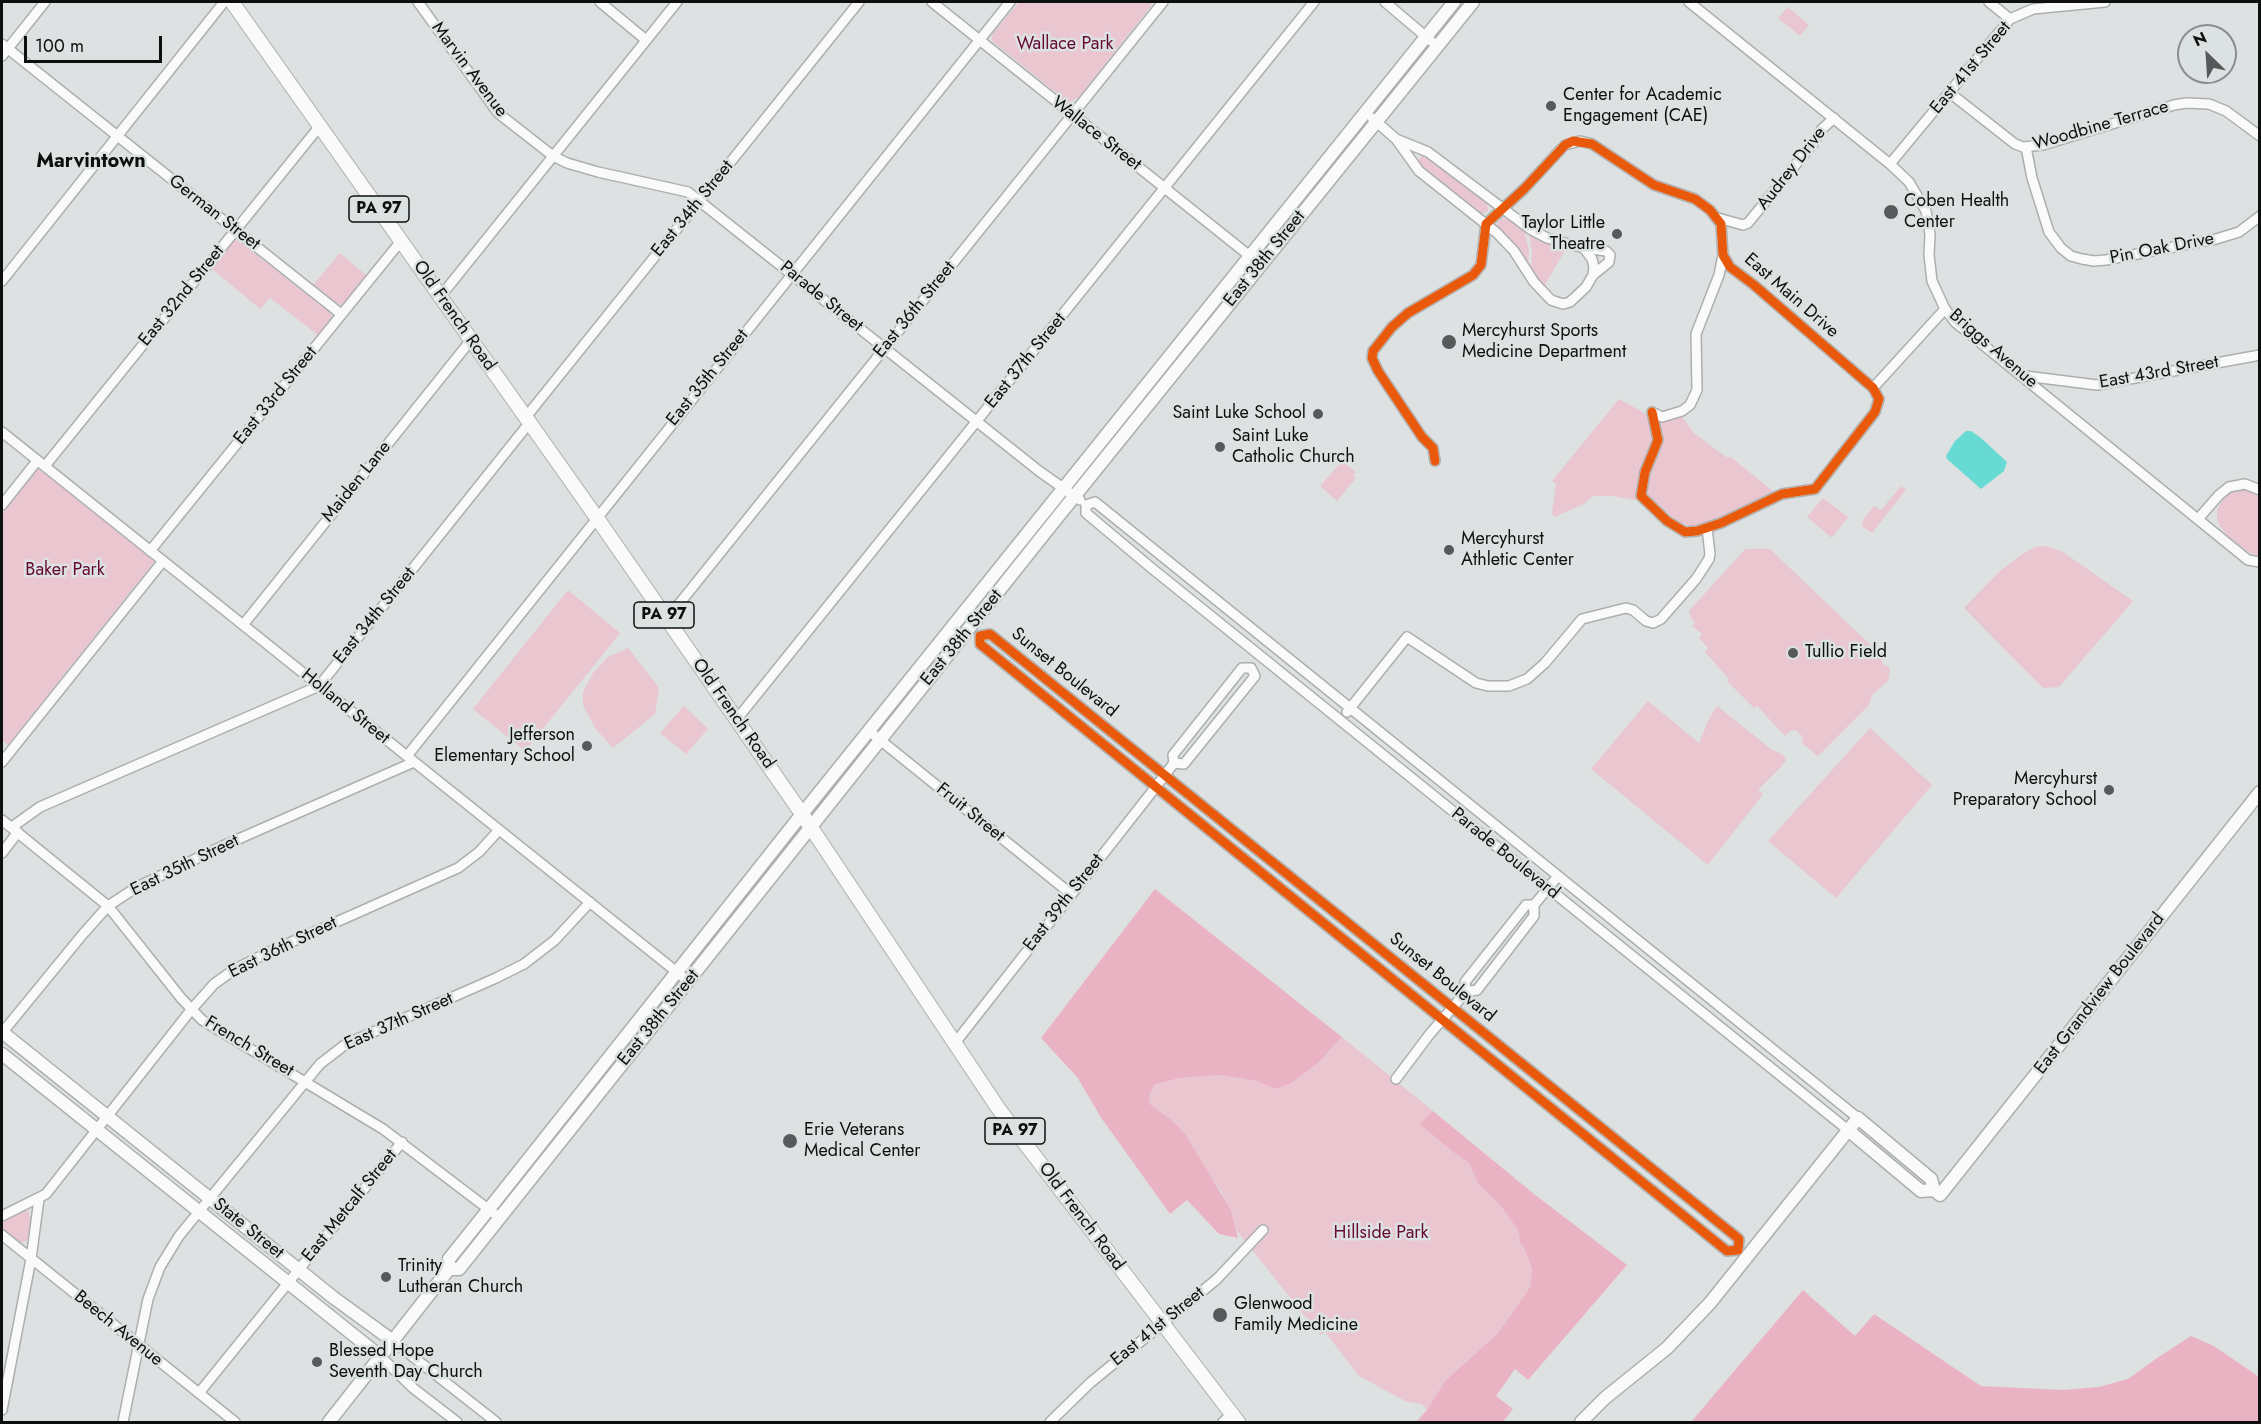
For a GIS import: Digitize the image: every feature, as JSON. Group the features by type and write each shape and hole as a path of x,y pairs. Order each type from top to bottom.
{"main road":[{"name":"Old French Road","path":"232,2 737,719 1013,1128 1163,1325 1231,1420"},
{"name":"East 38th Street","path":"449,1269 459,1269 970,627 1069,492 1250,256 1454,2"},
{"name":"East 38th Street","path":"329,1422 449,1269 449,1259 802,814 960,618 1260,265 1473,2"},
{"name":"East Grandview Boulevard","path":"1937,1192 2259,792"},
{"name":"State Street","path":"2,1032 299,1270 393,1341"},
{"name":"State Street","path":"2,1054 381,1356"},
{"name":"Parade Boulevard","path":"1848,1130 1921,1191 1937,1192 1931,1179 1858,1119"},
{"path":"1581,1422 1605,1398 1667,1348 1710,1303 1742,1254 1858,1119"}],"street":[{"path":"3,49 45,2"},
{"path":"2,281 224,2"},
{"name":"Marvin Avenue","path":"418,2 498,113 553,156"},
{"path":"600,2 646,40"},
{"path":"441,297 677,2"},
{"name":"East 34th Street","path":"2,853 15,830 37,809 319,686 700,200 859,2"},
{"name":"Wallace Street","path":"932,2 1260,265"},
{"name":"East 35th Street","path":"2,1032 108,906 158,876 411,759 597,518 1010,2"},
{"name":"East 36th Street","path":"667,619 1163,2"},
{"name":"East 37th Street","path":"737,719 1314,2"},
{"path":"1385,2 1437,45"},
{"name":"Briggs Avenue","path":"1689,2 1834,118 1909,182 1926,211 1930,234 1929,255 1932,281 1945,309 1955,322 2248,560 2259,562"},
{"path":"1989,2 2010,19"},
{"name":"East 41st Street","path":"1890,164 2010,19 2033,9 2105,2"},
{"name":"German Street","path":"3,49 117,136 341,314"},
{"name":"Woodbine Terrace","path":"1950,93 2015,144 2026,147 2043,145 2186,103 2209,104 2226,111 2259,136"},
{"path":"1365,113 1396,139 1419,171 1486,224 1514,251 1534,282 1551,300 1563,304 1570,302 1586,287 1593,275 1609,262 1610,255 1606,251 1584,248 1547,238 1530,230 1428,152 1396,139"},
{"name":"Audrey Drive","path":"1718,218 1743,225 1748,223 1815,141 1821,130 1834,118"},
{"name":"East 32nd Street","path":"2,505 41,463 320,127"},
{"path":"1435,461 1432,448 1422,437 1378,371 1372,358 1373,351 1406,314 1473,275 1481,265 1486,224 1524,189 1563,147 1580,141 1592,144 1654,185 1695,199 1718,218"},
{"name":"Pin Oak Drive","path":"2026,147 2032,178 2049,232 2061,248 2071,256 2094,261 2106,260 2216,239 2239,232 2259,216"},
{"name":"Parade Street","path":"553,156 567,163 598,172 688,192 1069,492"},
{"name":"East Main Drive","path":"1718,218 1722,229 1723,255 1730,267 1873,388"},
{"name":"East 33rd Street","path":"150,551 401,241"},
{"path":"1584,248 1592,259 1593,275"},
{"path":"1723,255 1719,275 1696,334 1697,390 1690,405 1682,411 1662,417 1652,412 1658,440 1645,472 1641,496 1678,529 1685,532 1707,528 1736,518 1782,494 1815,489 1875,412 1879,399 1873,388 1945,309"},
{"name":"Maiden Lane","path":"243,625 471,340"},
{"name":"East 43rd Street","path":"2023,376 2097,385 2259,355"},
{"name":"Holland Street","path":"2,432 688,981"},
{"path":"2198,519 2222,491 2229,487 2245,484 2259,490"},
{"name":"Parade Boulevard","path":"1069,492 1086,505"},
{"name":"Parade Boulevard","path":"1086,505 1095,502 1858,1119"},
{"name":"Parade Boulevard","path":"1086,505 1086,513 1095,521 1547,889 1848,1130"},
{"path":"1340,721 1407,637 1476,683 1488,686 1509,686 1527,679 1545,663 1582,619 1626,608 1633,609 1646,621 1653,623 1661,619 1696,579 1709,559 1707,528"},
{"path":"2,762 163,561"},
{"name":"Sunset Boulevard","path":"960,618 980,636 980,644 1727,1251 1742,1254 1739,1239 990,634 980,636"},
{"name":"East 39th Street","path":"1251,668 1270,644"},
{"name":"East 39th Street","path":"955,1043 1174,763 1173,755 1242,668 1251,668"},
{"name":"East 39th Street","path":"1174,763 1184,764 1254,675 1251,668"},
{"name":"Fruit Street","path":"869,731 1071,894"},
{"name":"French Street","path":"2,820 108,906 165,979 202,1020 306,1081 402,1142 500,1218"},
{"name":"East 36th Street","path":"39,1199 46,1194 214,984 235,969 269,952 453,871 479,852 499,830"},
{"path":"1396,1079 1452,1007 1466,992 1478,990 1534,916 1534,905 1558,876"},
{"name":"East 37th Street","path":"123,1422 137,1344 148,1299 160,1267 179,1236 327,1057 346,1044 524,964 555,940 590,902"},
{"path":"1466,992 1466,982 1523,907 1534,905"},
{"name":"East Metcalf Street","path":"199,1393 402,1142"},
{"path":"2,1216 39,1199"},
{"path":"2,1410 31,1259 39,1199"},
{"name":"East 41st Street","path":"1050,1422 1090,1383 1217,1279 1263,1230"},
{"name":"Beech Avenue","path":"2,1235 235,1422"},
{"name":"State Street","path":"393,1341 496,1422"},
{"name":"State Street","path":"381,1356 413,1388 457,1422"}],"green space":[{"name":"Wallace Park","path":"1019,2 1154,2 1079,97 1069,103 992,41 992,35"},
{"path":"1788,7 1809,25 1800,36 1778,18"},
{"path":"1422,155 1428,156 1487,203 1487,212 1480,214 1421,169 1417,162"},
{"path":"1502,218 1524,230 1529,250 1528,265 1497,228"},
{"path":"1529,234 1547,243 1567,247 1543,288 1531,270 1532,251"},
{"path":"238,240 330,313 332,317 318,335 270,298 260,309 211,268 233,241"},
{"path":"340,253 366,275 345,302 339,305 313,285"},
{"path":"1619,399 1659,421 1682,417 1694,433 1726,457 1731,457 1775,493 1752,506 1703,525 1692,526 1680,523 1649,497 1635,500 1613,496 1593,496 1584,504 1554,517 1552,513 1556,484 1552,481"},
{"path":"1342,461 1356,472 1353,475 1356,478 1337,501 1320,486"},
{"name":"Baker Park","path":"40,469 154,562 8,745 2,740 2,514"},
{"path":"1901,486 1906,490 1872,533 1862,526 1863,520 1874,506 1881,510"},
{"path":"2244,489 2259,496 2259,556 2248,552 2227,535 2219,525 2217,518 2217,510 2224,498 2230,492"},
{"path":"1823,498 1848,517 1832,538 1807,517"},
{"path":"2046,546 2063,552 2133,601 2059,687 2043,688 1964,608 2000,571 2021,555 2035,547"},
{"name":"Tullio Field","path":"1745,549 1770,549 1881,655 1883,664 1890,668 1888,681 1872,695 1869,705 1818,756 1803,744 1802,736 1796,730 1792,730 1785,736 1757,706 1754,708 1727,681 1729,679 1705,652 1708,648 1699,638 1702,634 1692,626 1695,623 1689,611"},
{"path":"568,590 620,633 525,751 473,709"},
{"path":"628,648 659,688 655,714 613,748 595,728 583,705 583,692 593,673 608,657"},
{"path":"1648,701 1699,743 1717,706 1771,749 1783,755 1786,760 1758,790 1763,794 1708,865 1591,769"},
{"path":"684,706 708,729 686,754 660,733"},
{"path":"1870,728 1932,785 1836,898 1768,841"},
{"name":"Hillside Park","path":"1342,1037 1433,1111 1421,1124 1469,1163 1478,1184 1500,1205 1518,1230 1520,1242 1532,1269 1530,1287 1514,1311 1496,1335 1445,1381 1427,1410 1421,1404 1405,1401 1359,1376 1325,1332 1320,1335 1237,1231 1231,1210 1220,1190 1173,1121 1150,1104 1149,1096 1154,1085 1179,1078 1221,1075 1256,1081 1275,1089 1290,1084 1318,1063"},
{"path":"26,1210 31,1219 28,1238 19,1243 3,1230 2,1221"}],"shaded area":[{"path":"1155,889 1342,1037 1318,1063 1290,1084 1275,1089 1256,1081 1221,1075 1179,1078 1154,1085 1149,1096 1150,1104 1173,1121 1185,1134 1231,1210 1238,1238 1219,1234 1187,1200 1170,1214 1102,1119 1077,1077 1041,1038"},
{"path":"1433,1111 1534,1194 1627,1265 1528,1380 1515,1369 1496,1396 1513,1409 1503,1422 1416,1422 1427,1410 1445,1381 1496,1335 1530,1287 1532,1269 1520,1242 1518,1230 1500,1205 1478,1184 1469,1163 1420,1124"},
{"path":"1803,1290 1855,1336 1874,1314 1981,1386 2063,1390 2099,1387 2128,1379 2191,1336 2214,1346 2259,1377 2259,1422 1691,1422"}],"water":[{"path":"1966,431 1971,431 1981,438 2007,462 2004,471 1981,489 1946,456 1955,441"}],"cycle path":[{"path":"1435,461 1433,448 1422,437 1378,371 1372,358 1373,351 1392,327 1408,313 1473,275 1481,265 1486,224 1524,189 1565,145 1573,141 1592,144 1654,185 1695,199 1710,210 1721,224 1723,255 1730,267 1873,388 1879,399 1875,412 1815,489 1782,494 1721,523 1697,531 1685,532 1667,521 1641,496 1645,472 1658,440 1652,412"},
{"path":"990,634 1739,1239 1738,1250 1727,1251 980,644 980,636 990,634"}],"place":[{"name":"Center for Academic Engagement (CAE)","path":"1551,106"},
{"name":"Coben Health Center","path":"1891,212"},
{"name":"Taylor Little Theatre","path":"1617,234"},
{"name":"Mercyhurst Sports Medicine Department","path":"1449,342"},
{"name":"Saint Luke School","path":"1318,414"},
{"name":"Saint Luke Catholic Church","path":"1220,447"},
{"name":"Mercyhurst Athletic Center","path":"1449,550"},
{"name":"Tullio Field","path":"1793,653"},
{"name":"Jefferson Elementary School","path":"587,746"},
{"name":"Mercyhurst Preparatory School","path":"2109,790"},
{"name":"Erie Veterans Medical Center","path":"790,1141"},
{"name":"Trinity Lutheran Church","path":"386,1277"},
{"name":"Glenwood Family Medicine","path":"1220,1315"},
{"name":"Blessed Hope Seventh Day Church","path":"317,1362"}],"district":[{"name":"Marvintown","path":"91,162"}]}
